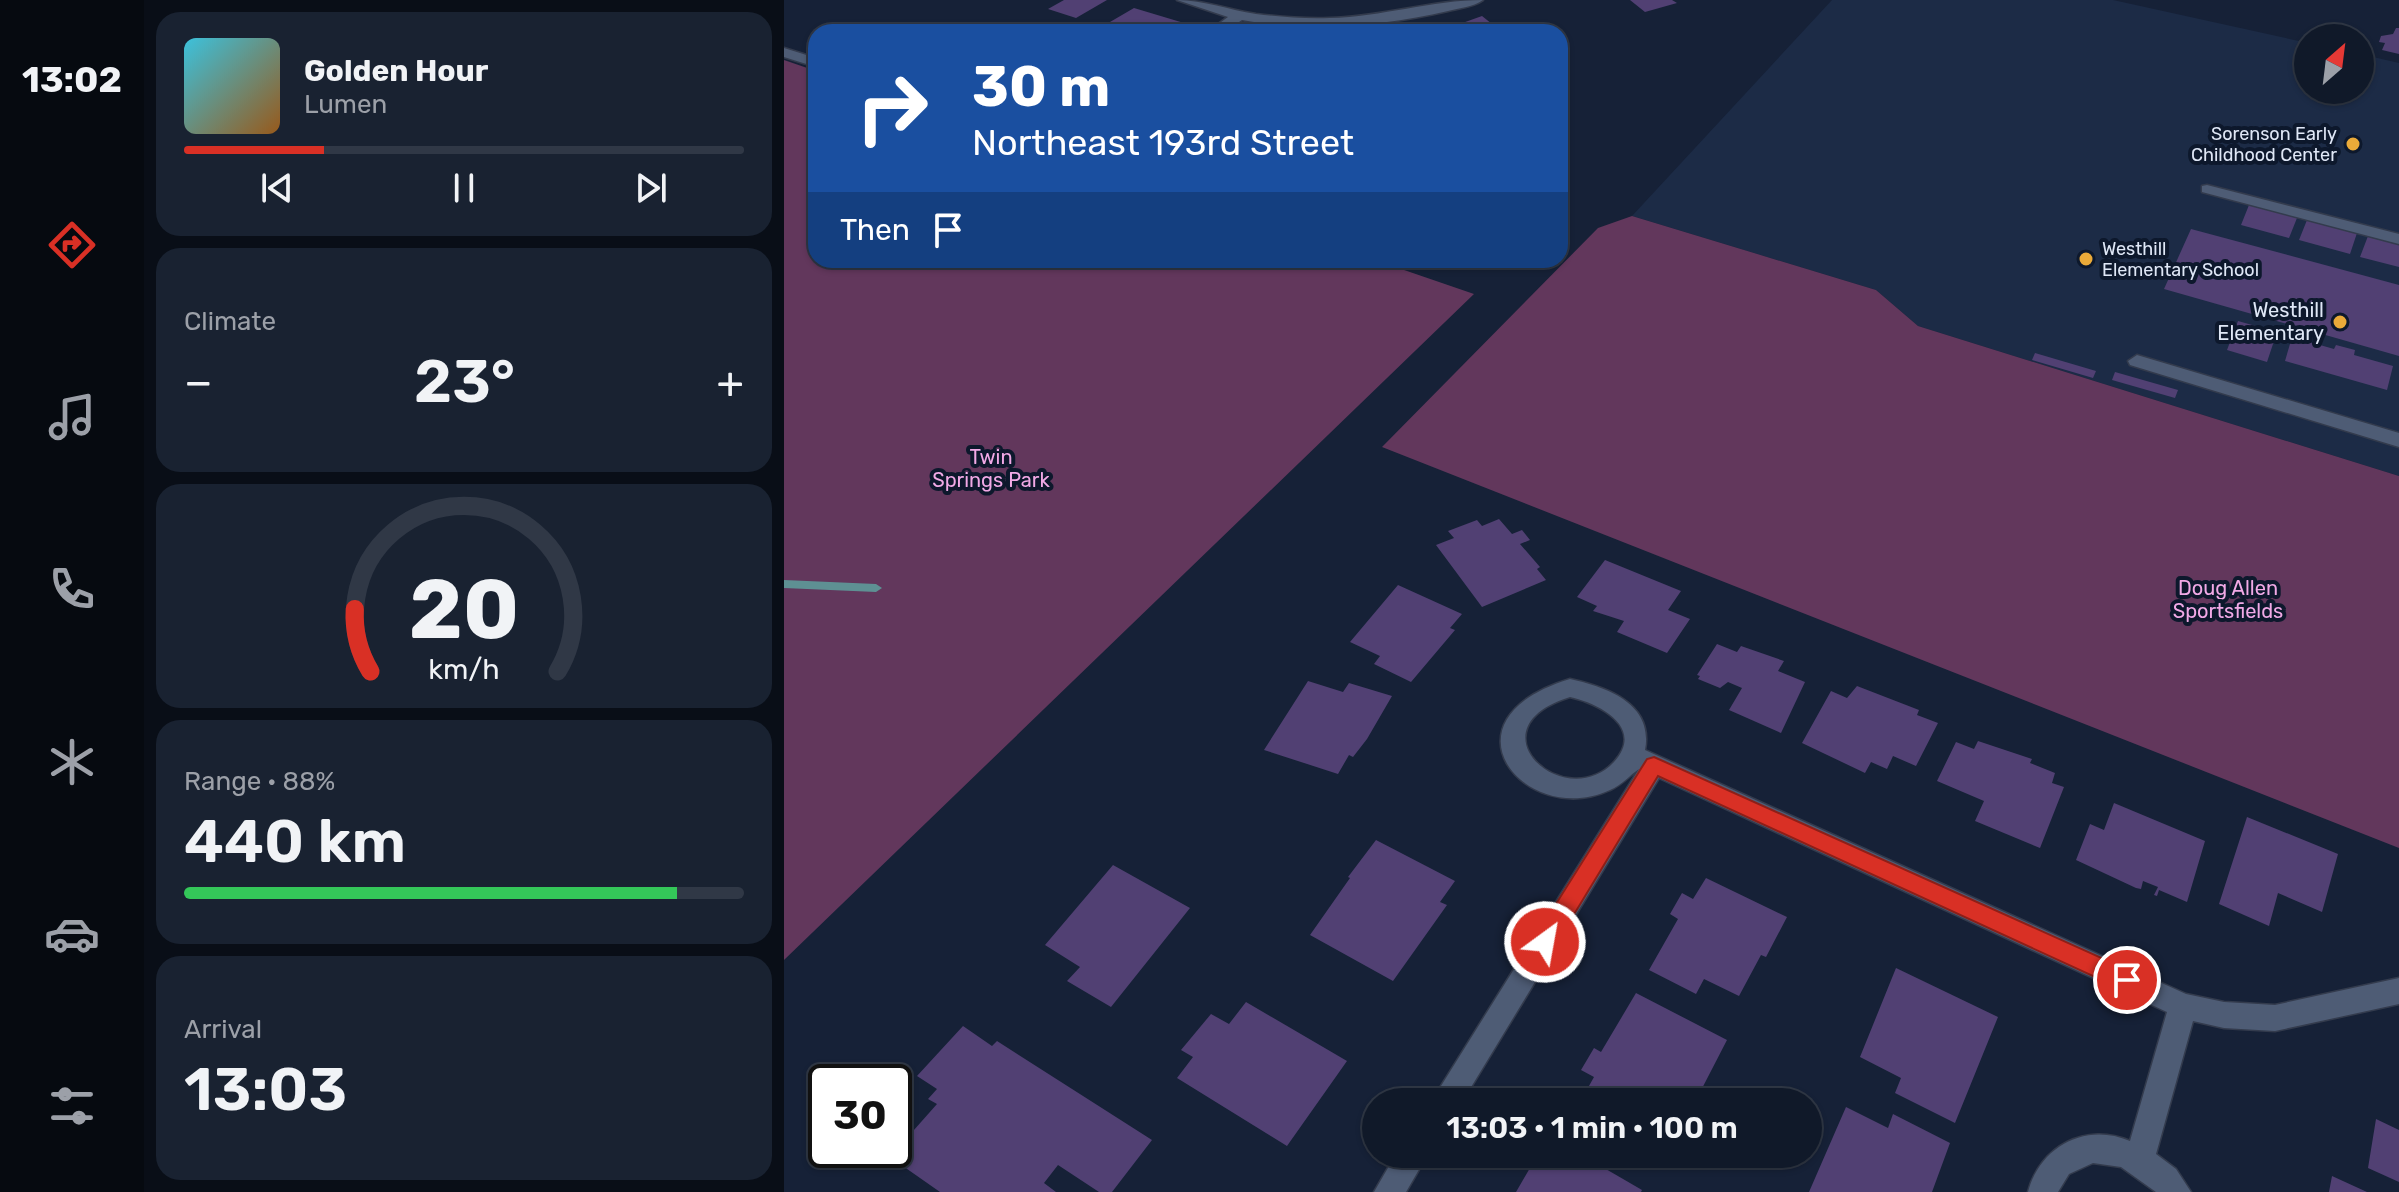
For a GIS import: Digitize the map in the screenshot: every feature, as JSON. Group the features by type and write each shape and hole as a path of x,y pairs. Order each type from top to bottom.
{"street":[{"path":"1184,0 1240,15 1304,22 1353,21 1404,15 1476,0"},
{"path":"1226,24 1240,15"},
{"path":"784,52 808,60"},
{"path":"2137,361 2399,440"},
{"path":"1454,1088 1643,760 1633,722 1623,708 1609,696 1570,688 1542,697 1520,714 1514,729 1513,745 1519,761 1531,774 1547,784 1568,788 1598,784 1643,760 2183,1006 2224,1015 2275,1018 2399,991"},
{"path":"2140,1159 2183,1006"},
{"path":"2043,1192 2055,1166 2072,1153 2093,1148 2117,1150 2140,1159 2163,1175 2176,1192"},
{"path":"1389,1192 1404,1168"}],"lane":[{"path":"2207,189 2399,239"}],"shaded area":[{"name":"Westhill Elementary School","path":"1832,0 2113,0 2294,40 2294,104 2374,104 2374,57 2399,63 2399,476 1918,326 1876,290 1632,216"}],"green space":[{"name":"Twin Springs Park","path":"784,60 808,68 808,268 1398,268 1474,294 784,960"},
{"name":"Doug Allen Sportsfields","path":"1632,216 1876,290 1918,326 2399,476 2399,848 1382,447 1559,268 1568,268 1568,258 1598,228"}],"building":[{"path":"1064,0 1107,0 1076,18 1048,9"},
{"path":"1630,0 1672,0 1677,3 1645,12"},
{"path":"1134,8 1184,23 1116,24 1110,22"},
{"path":"1482,16 1492,24 1460,24"},
{"path":"2399,28 2399,54 2382,50 2385,43 2379,42 2381,36 2393,34"},
{"path":"2249,205 2297,218 2289,238 2241,225"},
{"path":"2307,220 2357,233 2350,254 2299,240"},
{"name":"Westhill Elementary","path":"2191,229 2399,285 2399,356 2164,289"},
{"path":"2368,236 2399,244 2399,267 2360,257"},
{"path":"2238,321 2277,332 2267,362 2227,350"},
{"path":"2292,337 2334,349 2336,345 2355,350 2354,355 2393,366 2387,390 2285,361"},
{"path":"2035,353 2096,371 2093,378 2032,360"},
{"path":"2115,372 2178,390 2175,398 2112,380"},
{"path":"1499,519 1512,534 1522,530 1530,540 1520,544 1540,567 1537,569 1546,580 1482,607 1436,545 1454,538 1448,531 1477,520 1482,526"},
{"path":"1605,560 1681,591 1668,610 1690,619 1667,653 1617,632 1624,621 1593,611 1597,606 1577,597"},
{"path":"1398,585 1462,614 1450,628 1455,630 1411,682 1374,664 1380,656 1350,642"},
{"path":"1717,644 1737,652 1741,646 1784,661 1778,671 1805,682 1781,733 1729,710 1742,688 1728,682 1720,688 1698,679 1700,676 1697,675"},
{"path":"1308,681 1343,692 1349,683 1392,696 1367,739 1353,757 1349,755 1338,774 1264,750"},
{"path":"1857,686 1919,710 1917,715 1938,723 1916,766 1893,756 1887,769 1871,762 1865,773 1802,743 1831,691 1847,698"},
{"path":"1978,741 2032,759 2030,763 2055,773 2052,783 2064,787 2040,848 1975,821 1984,801 1937,781 1956,742 1974,749"},
{"path":"2114,803 2205,841 2187,902 2159,890 2157,896 2154,895 2158,887 2143,881 2141,889 2136,888 2076,860 2090,824 2104,830"},
{"path":"2247,817 2338,854 2322,912 2278,893 2269,926 2219,904"},
{"path":"1376,840 1455,881 1440,902 1447,905 1393,981 1310,935"},
{"path":"1113,865 1190,908 1111,1007 1067,981 1080,967 1045,945"},
{"path":"1706,878 1787,917 1766,957 1761,955 1739,996 1704,979 1696,994 1649,970 1678,919 1670,914 1682,893 1693,899"},
{"path":"1896,968 1998,1017 1955,1123 1895,1093 1901,1078 1860,1057"},
{"path":"1636,993 1727,1040 1702,1088 1588,1088 1594,1077 1581,1070 1594,1048 1601,1052"},
{"path":"1246,1002 1347,1061 1287,1146 1177,1078 1193,1057 1181,1050 1211,1014 1229,1024"},
{"path":"963,1026 992,1046 997,1041 1152,1140 1112,1192 1099,1192 1058,1165 1044,1183 1056,1192 940,1192 906,1168 912,1168 912,1132 937,1104 928,1099 937,1089 917,1076"},
{"path":"1846,1107 1888,1128 1893,1114 1950,1143 1932,1192 1809,1192"},
{"path":"2376,1119 2399,1130 2399,1182 2368,1168"},
{"path":"1530,1168 1604,1168 1642,1190 1641,1192 1516,1192"},
{"path":"2332,1176 2367,1192 2329,1192"}],"waterway":[{"path":"784,584 876,588"}],"place":[{"name":"Sorenson Early Childhood Center","path":"2353,144"},
{"name":"Westhill Elementary School","path":"2086,259"},
{"name":"Westhill Elementary","path":"2340,322"}],"route":[{"path":"1545,942 1654,765 2127,980"}]}
